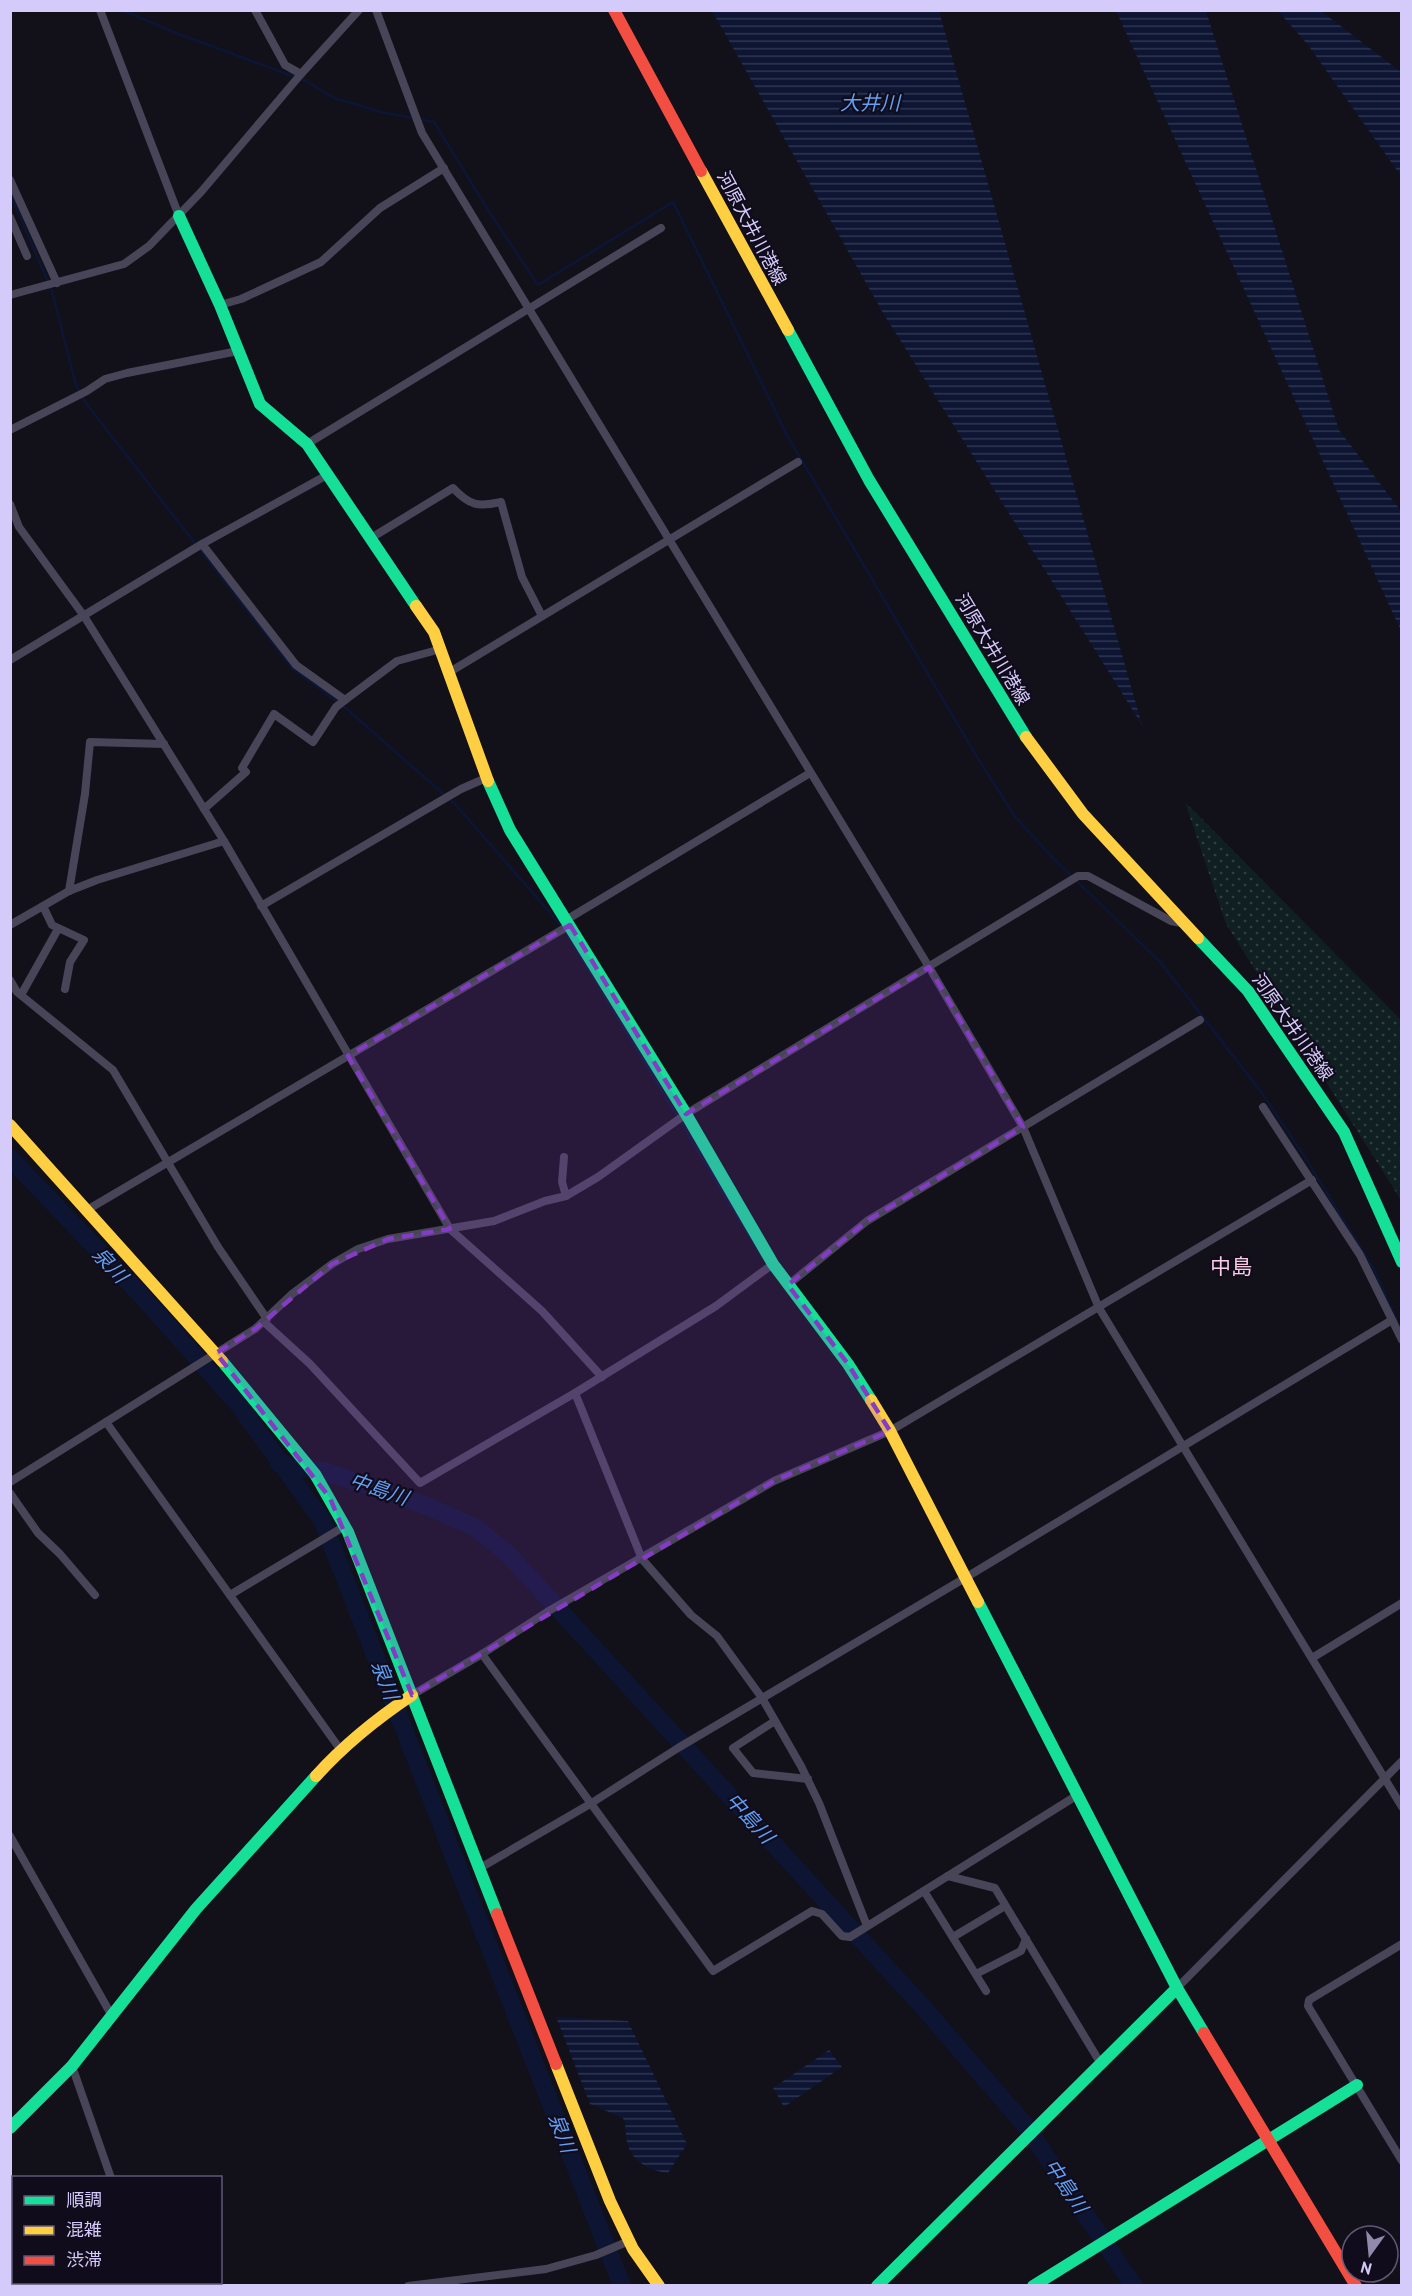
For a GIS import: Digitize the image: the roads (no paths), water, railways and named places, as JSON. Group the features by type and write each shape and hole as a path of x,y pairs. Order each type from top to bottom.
{"street":[{"path":"100,10 179,216 220,305 260,404 307,444 434,632 486,778 510,830 686,1114 773,1264 848,1364 890,1431 1177,1989 1356,2286"},
{"path":"255,10 285,64 298,77"},
{"path":"10,295 124,264 149,246 179,216 298,77 359,10"},
{"path":"376,10 420,129 929,967 1023,1127 1099,1308 1401,1807"},
{"name":"河原大井川港線","path":"614,10 869,480 1035,752 1083,814 1248,991 1344,1132 1401,1262"},
{"path":"220,305 241,299 321,262 380,208 444,168"},
{"path":"10,180 56,283"},
{"path":"10,217 27,256"},
{"path":"307,444 661,228"},
{"path":"10,430 105,380 127,373 238,351"},
{"path":"448,673 798,462"},
{"path":"10,660 201,544 329,474"},
{"path":"371,538 453,488 464,501 482,506 501,502 522,577 542,616"},
{"path":"10,504 19,527 84,616 204,808 450,1229 542,1311 602,1377"},
{"path":"201,544 296,664 345,700"},
{"path":"204,808 246,772 242,768 274,714 313,742 336,708 345,700 398,662 441,649"},
{"path":"69,891 85,795 90,742 164,744"},
{"path":"87,1210 558,933 568,924 810,773"},
{"path":"261,906 453,793 486,778"},
{"path":"10,925 69,891 97,880 224,842"},
{"path":"10,1482 216,1354 265,1320 292,1294 332,1264 358,1249 388,1239 494,1221 544,1201 566,1196 598,1178 686,1114 1078,876 1088,876 1171,921 1186,924"},
{"path":"43,906 52,925 84,940 70,962 65,989"},
{"path":"21,995 58,929"},
{"path":"10,980 21,995 113,1070 166,1163 265,1320 310,1364 420,1483 602,1377 716,1306 773,1264"},
{"path":"788,1284 867,1221 1200,1020"},
{"path":"1263,1107 1360,1255 1401,1340"},
{"path":"10,1125 216,1354 315,1474 344,1527 610,2201 629,2241 659,2286"},
{"path":"564,1157 562,1182 566,1196"},
{"path":"10,2128 72,2066 196,1910 340,1749 377,1718 547,1612 774,1481 890,1431 1312,1180"},
{"path":"480,1868 1392,1320"},
{"path":"575,1393 642,1559 691,1615 717,1636 762,1698 808,1779 867,1926"},
{"path":"106,1422 340,1749"},
{"path":"10,1493 38,1533 60,1554 95,1595"},
{"path":"230,1595 344,1527"},
{"path":"1312,1658 1401,1604"},
{"path":"482,1654 713,1971 812,1911 822,1914 842,1936 850,1937 1076,1796"},
{"path":"775,1721 733,1749 753,1773 808,1779"},
{"path":"877,2286 1037,2125 1177,1989 1401,1761"},
{"path":"10,1836 112,2016"},
{"path":"948,1876 995,1888 1101,2064"},
{"path":"924,1891 986,1990"},
{"path":"953,1937 1005,1905"},
{"path":"976,1974 1021,1950 1026,1939"},
{"path":"1401,1944 1309,2000 1308,2006 1401,2161"},
{"path":"72,2066 110,2176"},
{"path":"1033,2286 1357,2085"},
{"path":"408,2286 546,2269 596,2255 629,2241"}],"water":[{"name":"大井川","path":"712,11 939,11 1142,725 883,313"},
{"path":"1116,11 1206,11 1339,430 1401,511 1401,631"},
{"path":"1278,11 1321,11 1401,72 1401,176 1308,45"},
{"path":"556,2017 628,2021 687,2144 668,2173 649,2168 637,2160 629,2149 623,2118 590,2104"},
{"path":"829,2050 842,2067 784,2107 773,2088"}],"waterway":[{"path":"122,10 181,35 306,81 334,98 381,112 434,122 493,218 538,285 673,202 788,437 977,757 1016,818 1054,859 1161,963 1262,1093 1303,1154 1373,1268 1397,1321"},
{"path":"10,193 52,291 76,385 85,402 292,668 342,705 456,805 565,930 762,1257"},
{"name":"泉川","path":"10,1158 139,1293 238,1404 322,1520 622,2286"},
{"name":"中島川","path":"279,1464 327,1472 427,1506 476,1528 508,1554 922,2006 1025,2125 1134,2286"}],"district":[{"name":"中島","path":"1231,1266"}]}
